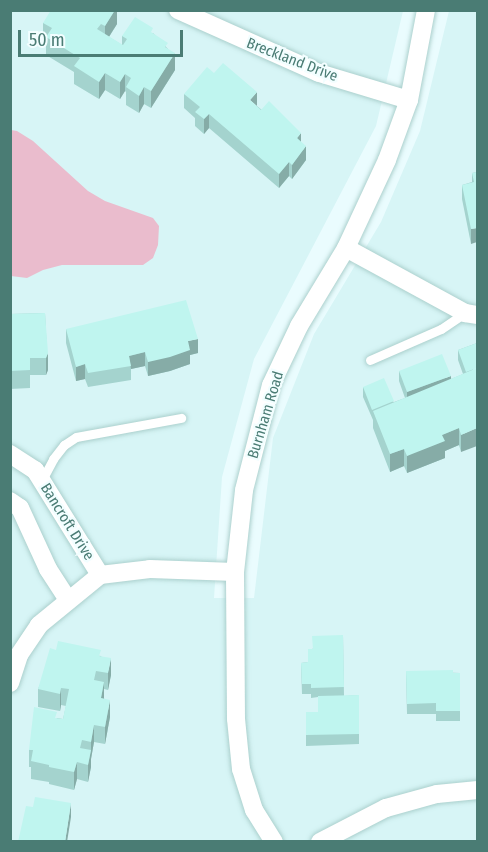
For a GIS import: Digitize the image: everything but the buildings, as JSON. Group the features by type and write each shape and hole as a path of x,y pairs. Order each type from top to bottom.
{"street":[{"name":"Breckland Drive","path":"178,10 319,73 409,100"},
{"name":"Burnham Road","path":"274,842 254,810 241,769 236,719 236,572 244,490 271,386 299,326 346,248 387,160 409,100 426,10"},
{"path":"346,248 471,314"},
{"name":"Bancroft Drive","path":"10,454 35,470 100,575 150,569 236,572"},
{"path":"10,501 20,508 48,569 68,600"},
{"path":"10,683 19,655 34,632 68,600 100,575"},
{"path":"320,842 386,808 437,794 477,790"}],"lane":[{"path":"370,360 471,314"},
{"path":"42,480 58,452 76,437 181,418"}],"shaded area":[{"path":"10,11 403,11 376,126 254,359 222,477 214,598 254,598 273,438 314,334 381,222 420,131 449,11 477,11 477,841 11,841"},
{"path":"11,130 33,141 88,191 105,201 153,218 159,226 158,245 153,258 143,265 62,265 43,270 27,278 11,276"}]}
